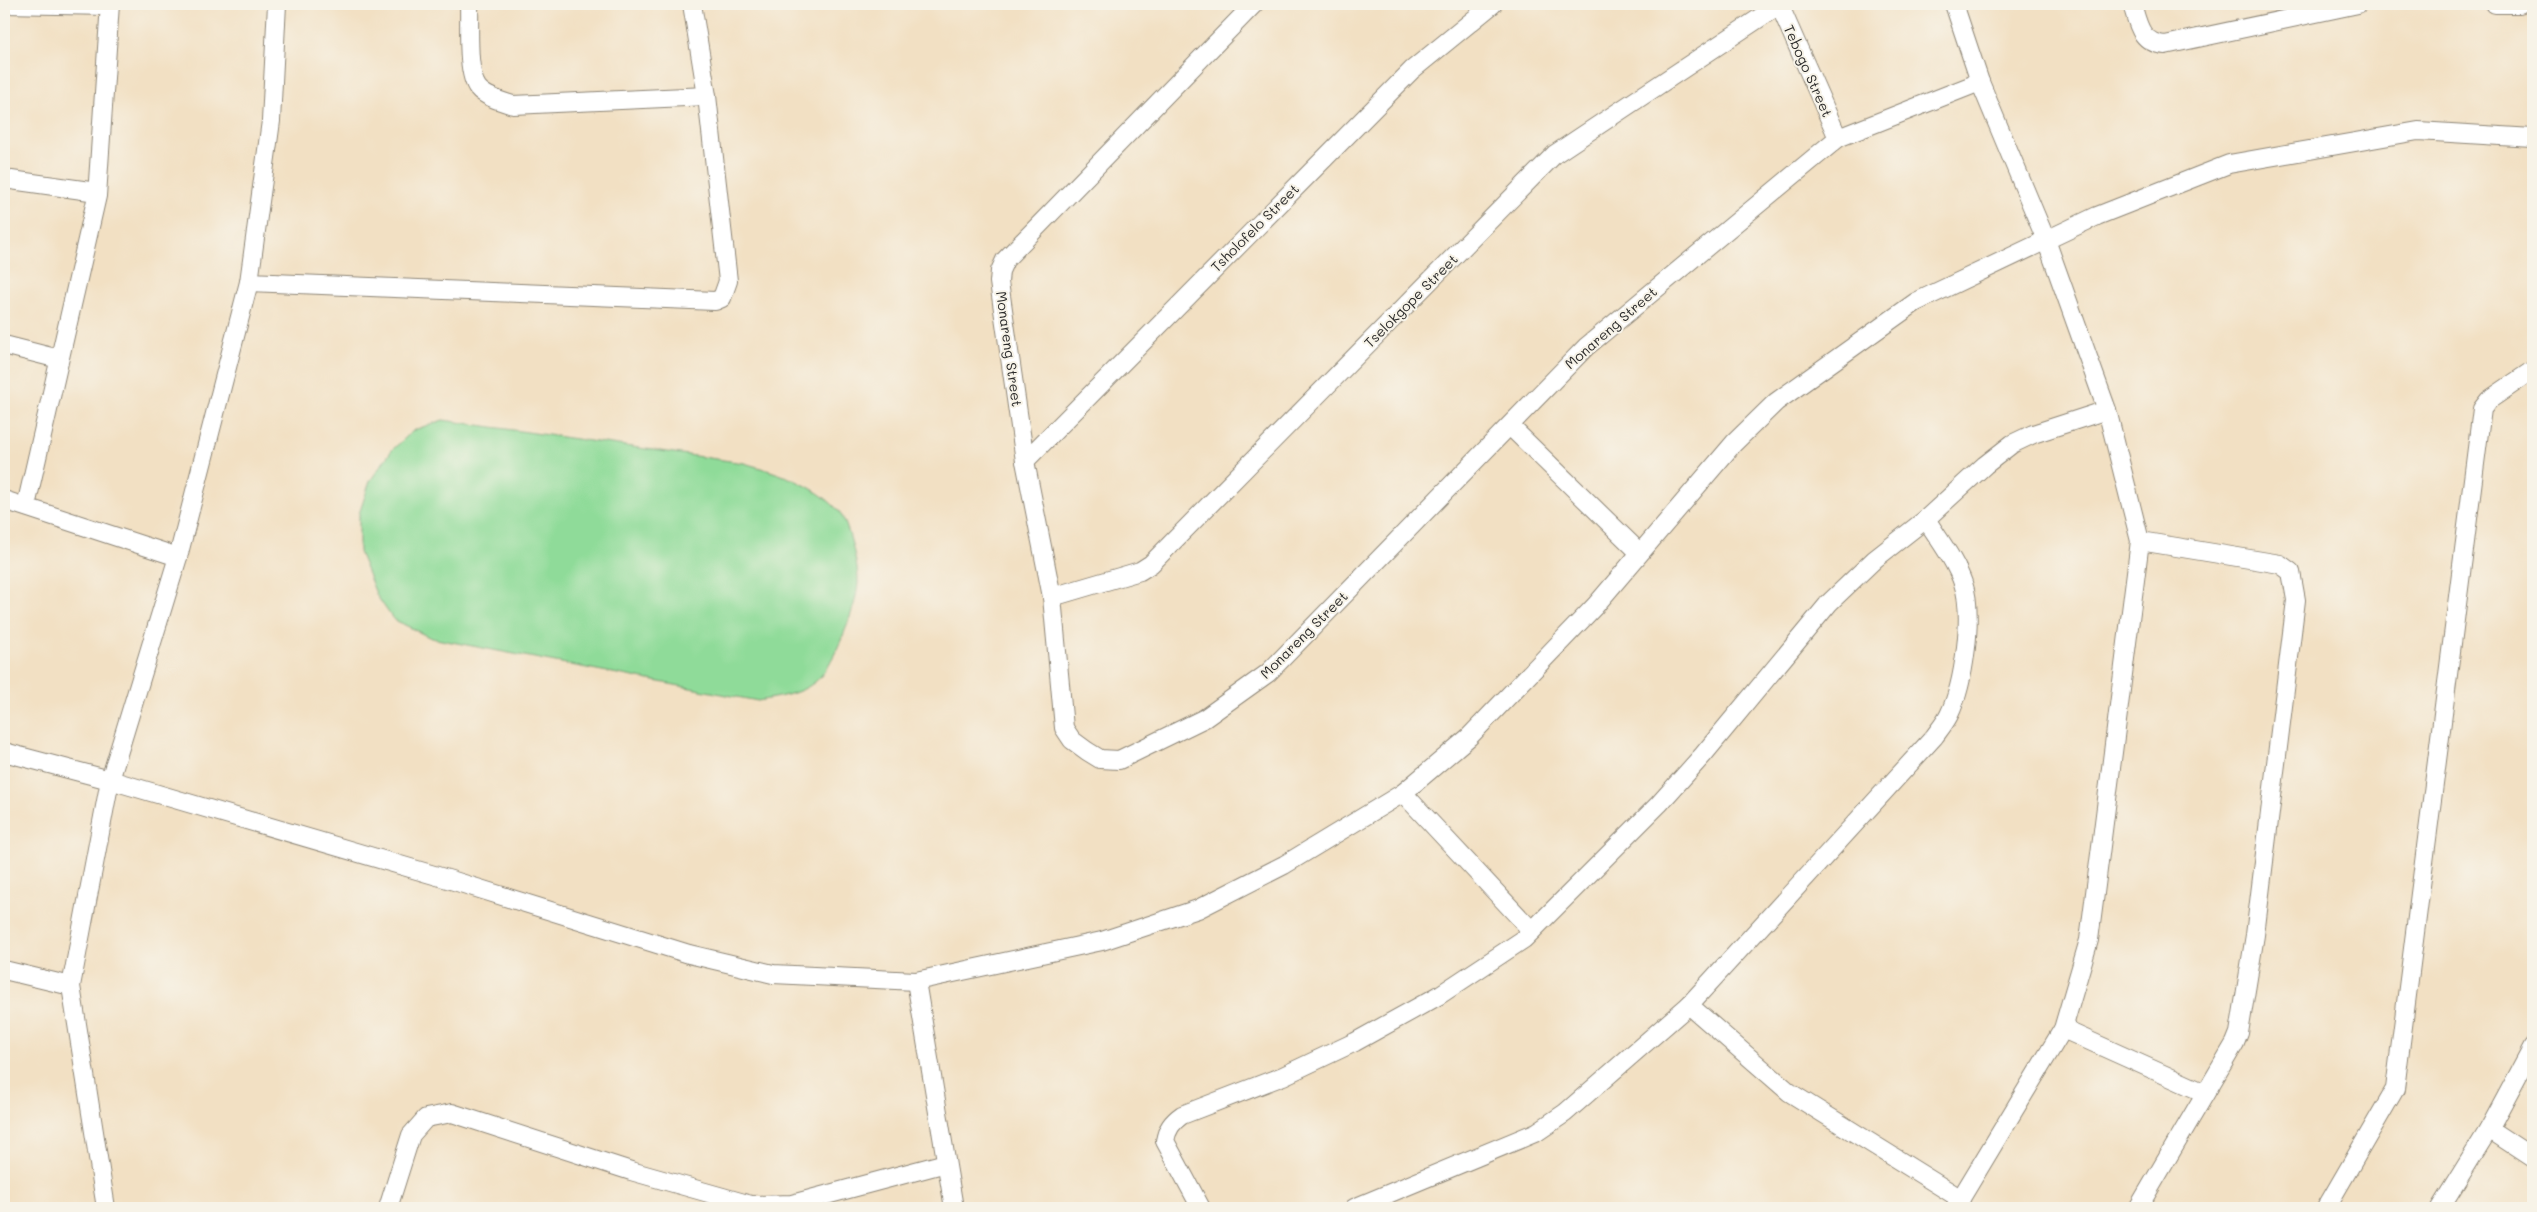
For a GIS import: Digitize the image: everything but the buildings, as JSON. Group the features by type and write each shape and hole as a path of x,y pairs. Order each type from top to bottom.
{"street":[{"path":"4,4 110,5 97,192 26,506"},
{"path":"106,1208 71,986 110,780 178,557 249,282 271,121 278,4"},
{"path":"469,4 472,77 479,89 502,102 513,105 707,96"},
{"path":"249,282 715,301 722,298 728,281 707,96 692,4"},
{"name":"Monareng Street","path":"1254,4 1005,260 1000,272 999,282 1025,461 1052,597 1064,728 1072,740 1087,752 1100,758 1118,760 1205,718 1268,673 1586,347 1838,138 1980,82"},
{"name":"Tsholofelo Street","path":"1025,461 1412,70 1493,4"},
{"name":"Tebogo Street","path":"1779,4 1838,138"},
{"name":"Tselokgope Street","path":"1052,597 1140,571 1151,564 1555,154 1779,4"},
{"path":"1689,1005 1789,1092 1958,1204 2063,1029 2089,940 2093,921 2140,541 2107,410 2046,240 1980,82 1954,4"},
{"path":"2132,4 2144,36 2155,43 2166,45 2358,4"},
{"path":"2495,4 2520,4"},
{"path":"4,752 110,780 442,877 689,954 772,974 916,981 1102,941 1198,909 1284,865 1403,793 1469,738 1595,606 1639,552 1734,443 1776,402 1916,302 2097,216 2229,164 2418,131 2533,138"},
{"path":"4,179 97,192"},
{"path":"4,345 59,358"},
{"path":"2326,1208 2395,1089 2482,408 2489,400 2533,370"},
{"path":"1201,1208 1165,1141 1168,1129 1175,1120 1182,1115 1283,1076 1355,1042 1438,996 1532,931 1678,783 1829,604 1875,559 1926,519 1985,464 2012,444 2033,434 2107,410"},
{"path":"1510,426 1639,552"},
{"path":"4,500 178,557"},
{"path":"1354,1208 1538,1132 1565,1112 1689,1005 1934,737 1949,715 1963,667 1967,623 1964,585 1958,570 1926,519"},
{"path":"2138,1208 2235,1043 2242,1019 2256,925 2295,590 2291,572 2280,564 2140,541"},
{"path":"1403,793 1532,931"},
{"path":"4,970 71,986"},
{"path":"916,981 954,1208"},
{"path":"2063,1029 2206,1093"},
{"path":"2440,1208 2489,1129 2533,1048"},
{"path":"388,1208 411,1135 426,1118 452,1113 632,1171 751,1205 792,1204 946,1163"},
{"path":"2489,1129 2533,1158"}],"green space":[{"path":"443,420 744,463 782,475 818,493 838,510 842,516 852,545 858,576 857,593 849,621 836,651 822,675 802,690 758,701 431,638 393,619 377,596 359,552 359,514 370,481 392,450 414,430"}]}
